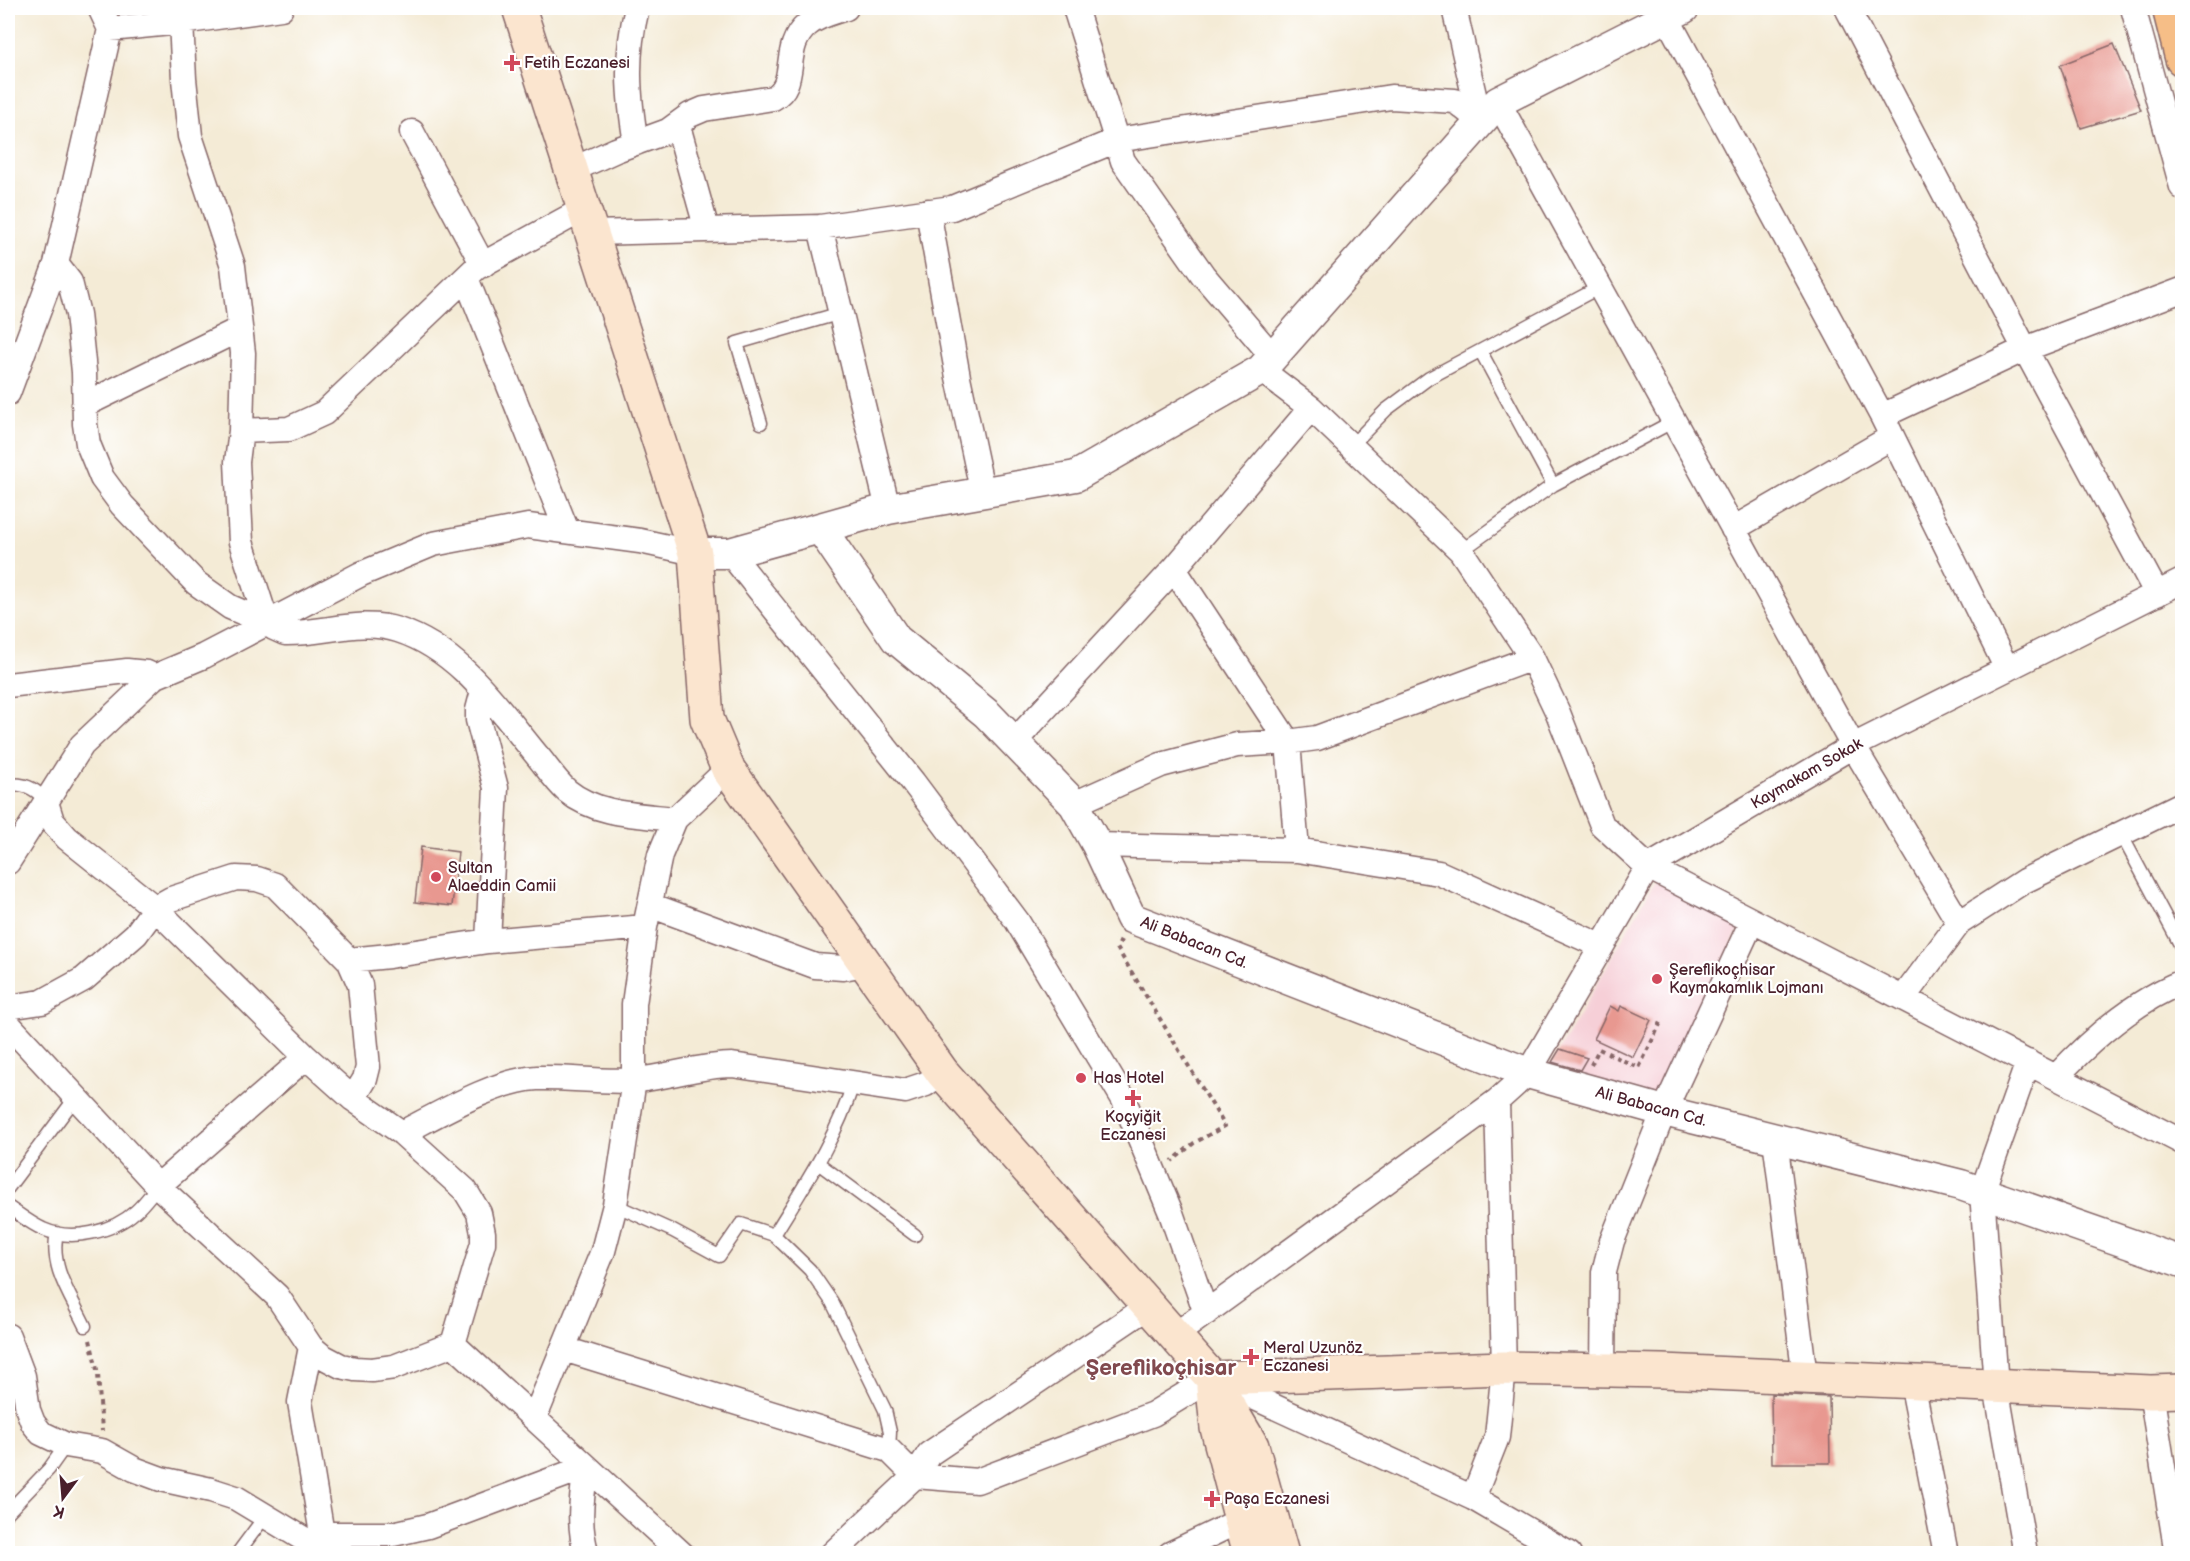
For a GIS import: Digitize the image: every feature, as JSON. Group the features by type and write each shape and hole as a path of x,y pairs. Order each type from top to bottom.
{"highway":[{"path":"2169,8 2182,59"}],"main road":[{"path":"519,8 695,553 707,720 728,769 942,1072 1212,1378 1252,1446 1282,1554"},
{"path":"1212,1378 1504,1368 1805,1377 2167,1392"},
{"path":"1212,1378 1217,1428 1250,1554"}],"street":[{"path":"8,393 56,264 105,18 281,8"},
{"path":"636,143 628,86 629,55 637,8"},
{"path":"572,170 678,126 690,115 704,109 773,98 780,94 788,83 791,51 801,30 809,23 846,8"},
{"path":"1075,8 1123,161 1267,364 1461,551 1532,658 1558,713 1602,825 1648,867 2182,1142"},
{"path":"1454,8 1489,112 1600,286 1853,746 1959,923"},
{"path":"1847,8 2025,349 2157,594"},
{"path":"2133,8 2182,187"},
{"path":"8,862 82,745 154,677 204,656 361,574 433,544 528,526 640,541 695,553 730,553 888,509 1076,476 1267,364 1489,112 1675,12 1887,426 2007,669"},
{"path":"182,15 183,79 190,136 233,266 243,353 241,431 237,462 241,542 267,623"},
{"path":"241,431 289,429 324,413 474,271 588,221 707,230 820,227 952,208 1117,140 1391,97 1455,101 1489,112"},
{"path":"678,126 707,230"},
{"path":"412,132 474,271 567,531"},
{"path":"928,211 958,377 983,494"},
{"path":"820,227 888,509"},
{"path":"56,264 70,282 78,314 84,372 84,424 94,462 116,498 196,583 230,607 285,633 369,625 396,629 426,641 449,656 483,691 567,790 592,805 621,814 675,819"},
{"path":"1733,529 1887,426 2025,349 2182,290"},
{"path":"84,405 240,329"},
{"path":"1014,742 1174,569 1311,408"},
{"path":"821,529 896,639 987,714 1074,804 1097,844 1131,918"},
{"path":"730,553 913,782 1017,921 1123,1098 1155,1174 1206,1313"},
{"path":"1174,569 1288,742 1297,850"},
{"name":"Kaymakam Sokak","path":"1175,1335 1497,1101 1528,1073 1648,867 1853,746 2182,581"},
{"path":"1074,804 1161,765 1237,745 1317,738 1532,658"},
{"path":"8,685 127,671 147,673 154,677"},
{"path":"483,691 478,720 496,788 488,941"},
{"path":"535,1418 603,1251 615,1205 634,1080 634,1004 647,916 660,855 675,819 728,769"},
{"path":"46,802 52,821 67,838 155,909 306,1057 353,1099 402,1133 465,1190 473,1201 482,1223 483,1243 453,1344"},
{"path":"1903,998 1959,923 2024,881 2182,804"},
{"path":"1097,844 1297,850 1439,873 1601,946"},
{"path":"8,1007 42,1002 84,979 135,934 155,909 171,899 236,878 257,879 275,885 350,960 360,985 368,1067 365,1079 353,1099"},
{"path":"350,960 647,916 815,966 843,968 866,964"},
{"name":"Ali Babacan Cd.","path":"1131,918 1528,1073 1664,1111 1961,1185 2182,1262"},
{"path":"1603,1370 1604,1272 1612,1241 1664,1111 1752,921"},
{"path":"2056,1077 2090,1042 2120,1018 2146,1000 2182,982"},
{"path":"8,1024 158,1186 277,1296 311,1347 322,1356 355,1370 372,1370 394,1367 453,1344"},
{"path":"158,1186 306,1057"},
{"path":"2025,1554 1996,1386 1982,1192 2028,1062"},
{"path":"402,1133 466,1100 534,1078 634,1080 665,1077 706,1067 732,1065 904,1091 926,1084 942,1072"},
{"path":"1473,1498 1497,1437 1504,1368 1497,1101"},
{"path":"1775,1139 1805,1377"},
{"path":"832,1554 915,1476 929,1454 1149,1306"},
{"path":"8,1336 23,1376 28,1410 33,1423 41,1433 66,1445 102,1451 134,1469 161,1479 228,1495 266,1515 312,1544 326,1545 428,1526 586,1467"},
{"path":"453,1344 682,1554"},
{"path":"311,1347 300,1402 326,1545"},
{"path":"564,1349 889,1450 915,1476 977,1481 1153,1414 1212,1378 1473,1498 1569,1554"},
{"path":"1912,1382 1946,1554"},
{"path":"2167,1392 2177,1554"},
{"path":"586,1467 580,1505 582,1538 587,1554"},
{"path":"1170,1554 1241,1520"}],"lane":[{"path":"1351,446 1386,410 1437,373 1481,352 1600,286"},
{"path":"761,423 737,343 841,313"},
{"path":"1481,352 1553,485"},
{"path":"1461,551 1553,485 1674,421"},
{"path":"8,785 31,788 40,793 46,802"},
{"path":"2121,834 2182,948"},
{"path":"774,1235 839,1124 853,1084"},
{"path":"8,1188 76,1097"},
{"path":"818,1163 915,1235"},
{"path":"8,1207 41,1228 57,1233 79,1234 110,1227 137,1210 158,1186"},
{"path":"615,1205 673,1231 719,1256 741,1224 774,1235 810,1270 832,1302 885,1410 890,1432 889,1450"},
{"path":"57,1233 54,1250 58,1272 85,1326"},
{"path":"8,1512 49,1469 66,1445"},
{"path":"237,1554 266,1515"}],"path":[{"path":"1131,918 1118,948 1225,1126 1194,1143 1155,1174"},
{"path":"1580,1088 1599,1049 1639,1068 1662,1020"},
{"path":"85,1326 98,1374 102,1451"}],"shaded area":[{"name":"Şereflikoçhisar Kaymakamlık Lojmanı","path":"1655,881 1741,925 1658,1100 1550,1066"}],"building":[{"path":"2114,44 2141,110 2081,128 2060,65"},
{"name":"Sultan Alaeddin Camii","path":"421,847 458,852 452,906 415,902"},
{"name":"Şereflikoçhisar Kaymakamlık Lojmanı","path":"1610,1006 1619,1011 1621,1006 1651,1020 1633,1057 1594,1039"},
{"path":"1560,1049 1587,1058 1580,1070 1552,1062"},
{"path":"1771,1394 1829,1397 1830,1463 1772,1463"}],"place":[{"name":"Fetih Eczanesi","path":"512,63"},
{"name":"Sultan Alaeddin Camii","path":"436,877"},
{"name":"Şereflikoçhisar Kaymakamlık Lojmanı","path":"1657,979"},
{"name":"Has Hotel","path":"1081,1078"},
{"name":"Koçyiğit Eczanesi","path":"1133,1098"},
{"name":"Meral Uzunöz Eczanesi","path":"1251,1357"},
{"name":"Paşa Eczanesi","path":"1212,1499"}],"district":[{"name":"Şereflikoçhisar","path":"1161,1368"}]}
